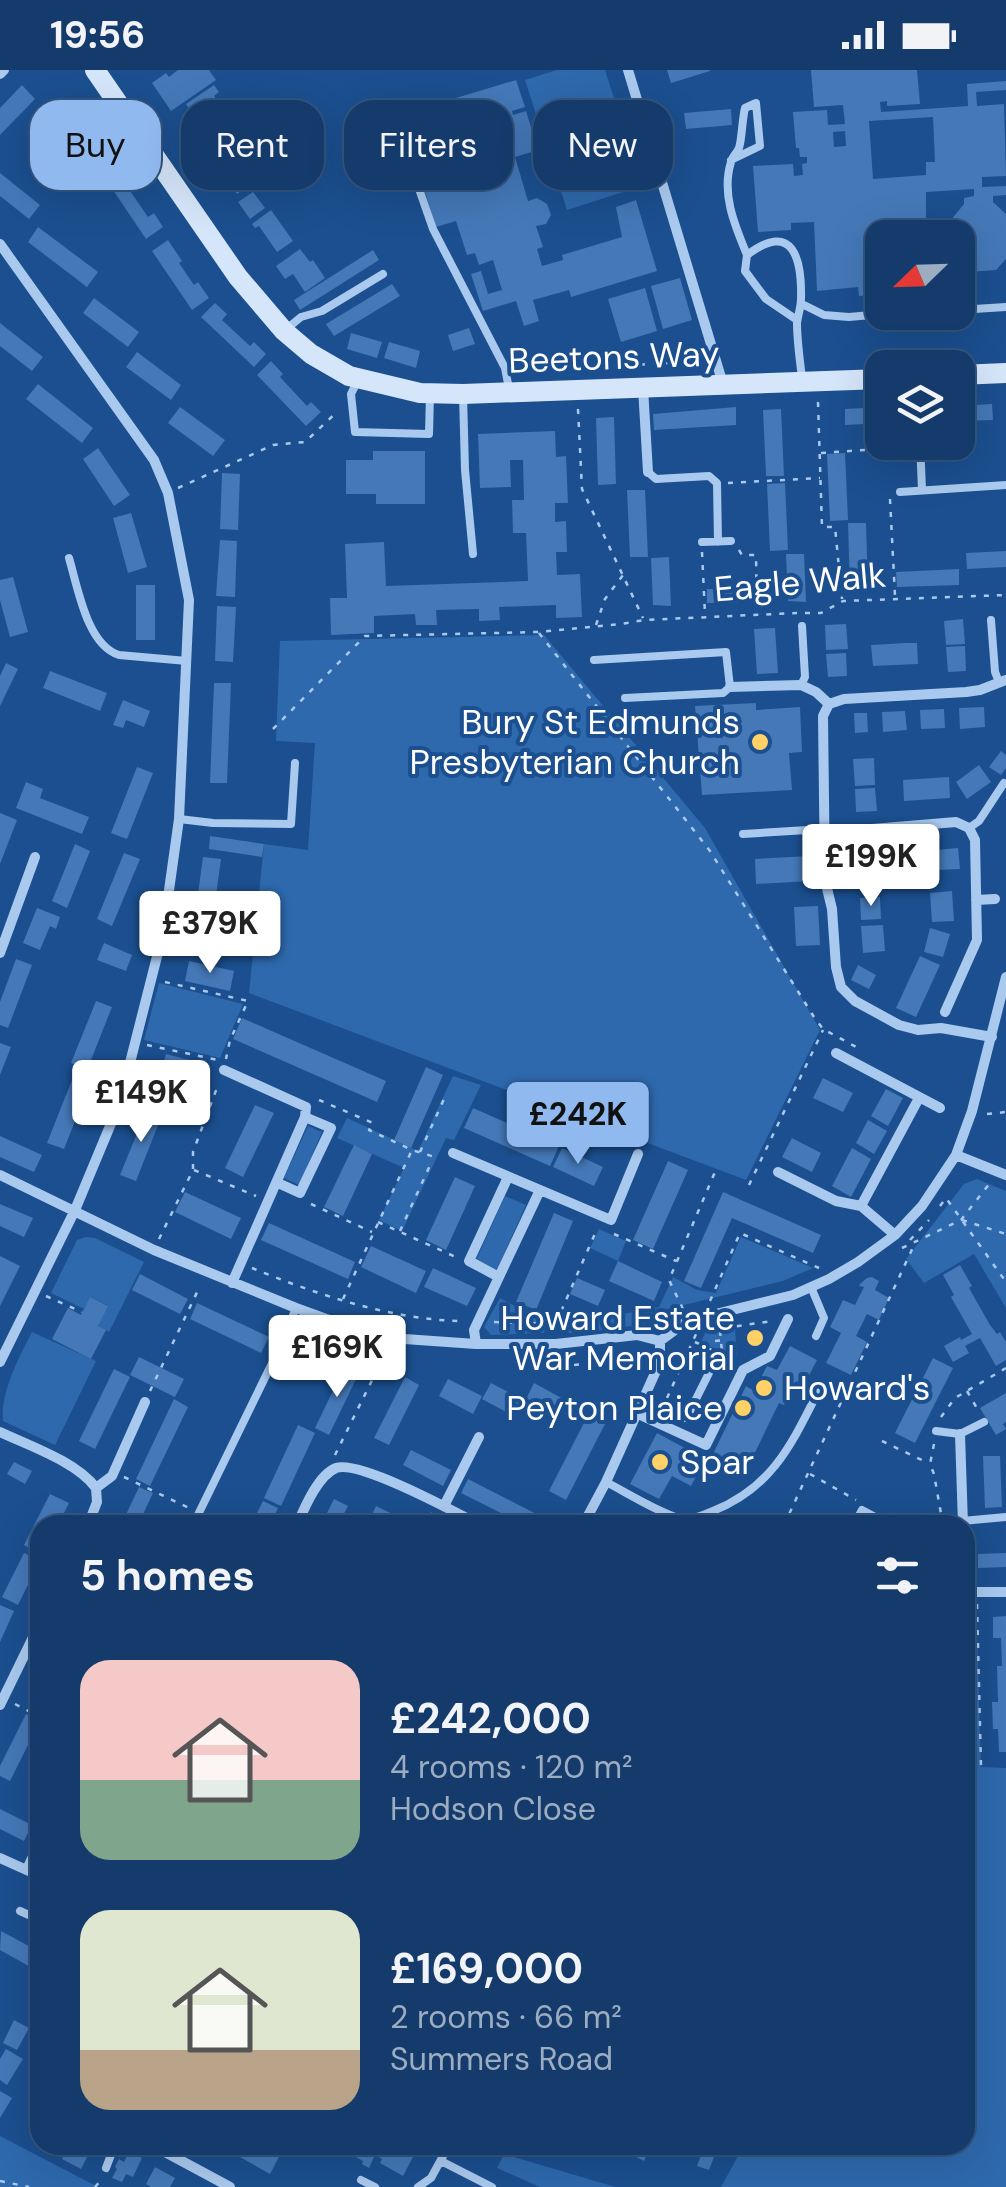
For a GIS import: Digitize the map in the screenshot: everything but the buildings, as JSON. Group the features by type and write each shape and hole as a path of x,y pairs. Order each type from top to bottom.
{"street":[{"name":"Beetons Way","path":"95,70 238,278 284,331 311,354 354,377 430,394 865,380"},
{"path":"628,70 724,385"},
{"path":"0,244 154,460 168,493 189,600 179,818 163,933 120,1102 75,1210 0,1362"},
{"path":"975,375 1006,374"},
{"path":"643,388 648,472"},
{"path":"992,1037 899,1025 846,993 836,966 826,880 823,716 829,704 844,699 966,692 1002,681"},
{"path":"730,687 802,684 829,704"},
{"path":"824,831 956,822 969,828 975,840 978,940 945,1012"},
{"path":"0,953 34,858"},
{"path":"976,900 995,899"},
{"path":"660,1341 686,1322 794,1295 858,1262 895,1235 922,1206 956,1155 972,1110 1006,977"},
{"path":"836,1053 940,1108"},
{"path":"224,1070 331,1128 300,1193 278,1183"},
{"path":"861,1206 920,1098"},
{"path":"232,1282 278,1183 305,1112"},
{"path":"453,1152 600,1221 610,1220 638,1154"},
{"path":"956,1155 1003,1174"},
{"path":"778,1172 836,1201 861,1206 895,1235"},
{"path":"0,1175 154,1250 376,1337 476,1344 556,1344 637,1334 660,1341"},
{"path":"499,1277 468,1262 508,1177"},
{"path":"476,1344 474,1330 540,1190"},
{"path":"639,1407 706,1445 743,1370 770,1356 788,1319"},
{"path":"588,1515 660,1362 660,1341"},
{"path":"96,1488 112,1476 145,1402"},
{"path":"0,1432 89,1478 96,1488 97,1502 92,1515"},
{"path":"960,1434 962,1515"},
{"path":"444,1506 478,1437"},
{"path":"301,1515 324,1477 336,1468 351,1468 379,1477 461,1515"},
{"path":"975,1592 1006,1592"},
{"path":"2,1701 30,1644"},
{"path":"0,1858 30,1872"},
{"path":"171,2155 230,2187"}],"lane":[{"path":"731,160 760,146 756,103 745,108 739,147 731,160 728,186 732,219 747,256 744,271 766,299 797,320"},
{"path":"419,190 432,230 505,368 510,393"},
{"path":"747,256 772,241 788,245 798,257 802,304 797,320 810,383"},
{"path":"284,331 301,317 322,311 382,274"},
{"path":"802,304 824,314 865,316"},
{"path":"975,309 1006,306"},
{"path":"354,377 351,394 355,432 429,434 430,394"},
{"path":"463,394 473,554"},
{"path":"921,460 922,490"},
{"path":"648,472 656,480 709,476 717,483 718,542"},
{"path":"900,492 1006,485"},
{"path":"702,542 732,541"},
{"path":"68,558 97,640 109,652 186,661"},
{"path":"991,620 994,672 1002,681"},
{"path":"802,626 802,684"},
{"path":"594,660 726,652 730,687 724,693 625,698"},
{"path":"179,818 291,824 295,763"},
{"path":"969,828 979,821 1004,784"},
{"path":"743,834 824,831"},
{"path":"811,1287 824,1318 816,1336"},
{"path":"199,1513 296,1308"},
{"path":"639,1407 687,1417 709,1372"},
{"path":"704,1515 750,1491 786,1454 821,1386"},
{"path":"936,1431 960,1434 984,1422"},
{"path":"606,1482 673,1515"},
{"path":"859,1515 862,1510 871,1515"},
{"path":"975,1521 1006,1517"},
{"path":"26,1870 30,1861"},
{"path":"20,1912 30,1916"},
{"path":"106,2168 111,2155"},
{"path":"418,2187 431,2178 444,2155"},
{"path":"440,2162 492,2187"},
{"path":"361,2180 375,2187"}],"path":[{"path":"588,369 697,363"},
{"path":"810,383 820,453 822,527 835,526 842,601"},
{"path":"168,493 273,445 305,442 342,408"},
{"path":"578,408 582,489 644,620"},
{"path":"820,453 865,449"},
{"path":"717,483 820,478"},
{"path":"895,599 890,493 900,492"},
{"path":"732,541 742,555 756,555 757,614"},
{"path":"702,542 705,616"},
{"path":"596,625 605,599 624,574"},
{"name":"Eagle Walk","path":"273,729 365,636 538,632 644,620 821,613 842,601 1006,594"},
{"path":"538,632 710,851 823,1029 749,1184"},
{"path":"151,978 248,1001 230,1040 224,1070 193,1152 192,1170 154,1250"},
{"path":"135,1042 218,1060 224,1070"},
{"path":"420,1154 444,1099"},
{"path":"305,1112 320,1100 373,1123 370,1130 420,1154 446,1158 453,1152"},
{"path":"987,1114 1006,1112"},
{"path":"342,1301 412,1150"},
{"path":"400,1232 433,1158"},
{"path":"192,1170 270,1201"},
{"path":"684,1310 669,1280 716,1172"},
{"path":"901,1248 961,1220 1003,1174"},
{"path":"300,1193 301,1199 373,1233"},
{"path":"946,1198 1006,1282"},
{"path":"961,1220 1006,1234"},
{"path":"556,1324 600,1221 677,1261"},
{"path":"378,1222 468,1262"},
{"path":"710,1302 740,1232 820,1268"},
{"path":"789,1515 915,1244"},
{"path":"241,1264 342,1301 416,1316 556,1324 620,1313"},
{"path":"145,1402 207,1272"},
{"path":"35,1291 82,1312"},
{"path":"661,1410 697,1332 788,1319"},
{"path":"720,1329 724,1340 722,1354"},
{"path":"324,1477 392,1339"},
{"path":"715,1341 724,1340"},
{"path":"694,1342 737,1361 743,1370"},
{"path":"574,1365 690,1352"},
{"path":"967,1390 984,1422"},
{"path":"882,1441 930,1464"},
{"path":"114,1472 199,1513"},
{"path":"809,1474 857,1500 862,1510"},
{"path":"975,1644 981,1766"},
{"path":"2,1701 30,1713"},
{"path":"975,1710 980,1710"},
{"path":"0,2180 30,2187"}],"shaded area":[{"path":"557,70 605,70 615,100 533,100 533,105 525,80"},
{"path":"561,190 630,190 567,210"},
{"path":"544,635 705,828 820,1030 746,1180 249,993 264,844 308,850 315,743 276,741 280,641"},
{"path":"159,983 243,1004 220,1058 144,1040"},
{"path":"453,1076 481,1085 454,1140 446,1138 402,1231 379,1220 404,1168 337,1138 347,1118 418,1151"},
{"path":"308,1126 322,1132 299,1185 284,1178"},
{"path":"977,1179 1006,1191 1006,1308 974,1254 924,1283 906,1259 964,1184"},
{"path":"505,1196 526,1205 497,1270 476,1260"},
{"path":"599,1229 626,1241 618,1261 590,1248"},
{"path":"86,1237 144,1262 109,1332 98,1326 107,1305 90,1297 84,1309 51,1293 77,1240"},
{"path":"741,1237 813,1268 783,1281 680,1306 683,1315 567,1333 566,1325 659,1307 673,1277 697,1290 716,1293"},
{"path":"500,1298 546,1322 544,1333 491,1335 484,1327"},
{"path":"735,1328 737,1357 701,1343 705,1333"},
{"path":"32,1332 96,1361 55,1445 3,1421 7,1387"},
{"path":"976,1598 981,1767 1006,1768 1006,2187 721,2187 739,2155 975,2155"},
{"path":"0,2136 30,2155 98,2187 0,2187"},
{"path":"504,2155 507,2155 615,2187 540,2187 497,2168"}],"place":[{"name":"Bury St Edmunds Presbyterian Church","path":"760,742"},
{"name":"Howard Estate War Memorial","path":"755,1338"},
{"name":"Howard's","path":"764,1388"},
{"name":"Peyton Plaice","path":"743,1408"},
{"name":"Spar","path":"660,1462"}]}
